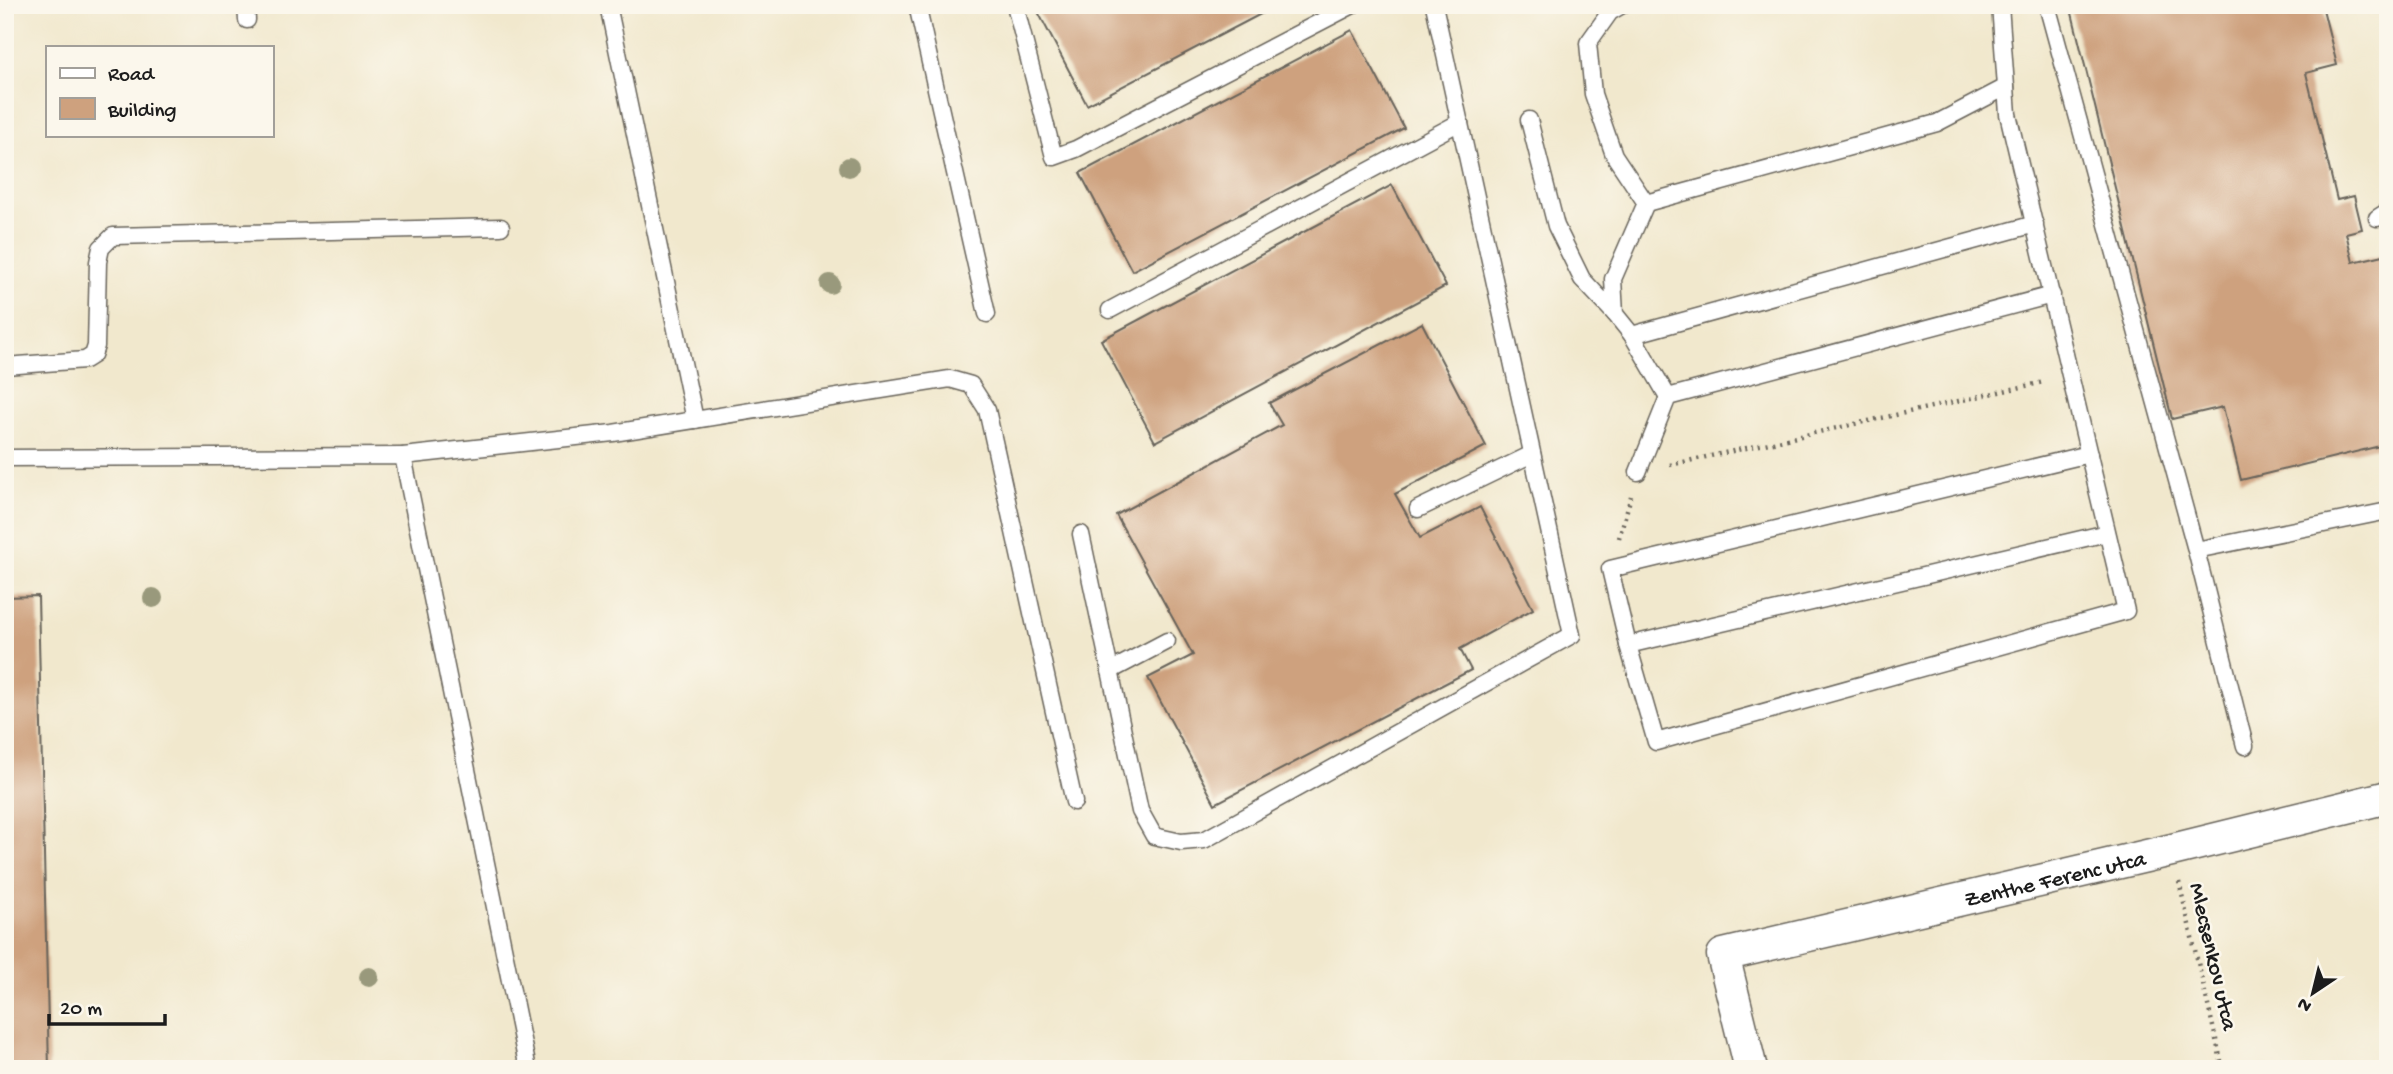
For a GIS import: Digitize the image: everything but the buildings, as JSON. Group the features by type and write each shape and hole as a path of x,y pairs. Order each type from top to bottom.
{"street":[{"name":"Zenthe Ferenc utca","path":"1751,1069 1723,955 2388,797"}],"lane":[{"path":"608,5 695,420"},
{"path":"917,5 987,314"},
{"path":"1015,5 1054,157 1076,149 1353,5"},
{"path":"1081,534 1140,811 1154,835 1181,842 1204,840 1572,635 1434,5"},
{"path":"1622,5 1610,12 1588,43 1593,94 1614,155 1646,203"},
{"path":"2000,5 2008,114 2052,295 2126,611 1656,743 1609,569 2089,454"},
{"path":"2047,5 2196,550 2245,746"},
{"path":"1646,203 1937,123 2006,87"},
{"path":"1529,120 1556,226 1582,279 1632,335 1668,397"},
{"path":"1110,310 1460,122"},
{"path":"1615,314 1613,279 1646,203"},
{"path":"1632,335 2035,224"},
{"path":"5,366 85,360 93,355 96,346 98,262 101,248 113,236 501,227"},
{"path":"1668,397 2052,295"},
{"path":"5,458 403,456 613,433 950,379 971,385 987,410 1074,802"},
{"path":"1638,472 1668,397"},
{"path":"1418,509 1532,454"},
{"path":"403,456 528,1069"},
{"path":"2196,550 2388,511"},
{"path":"1628,645 2108,533"},
{"path":"1110,671 1167,641"}],"path":[{"path":"1609,569 1638,472 2070,376"},
{"name":"Mlecsenkov utca","path":"2172,850 2224,1069"}]}
